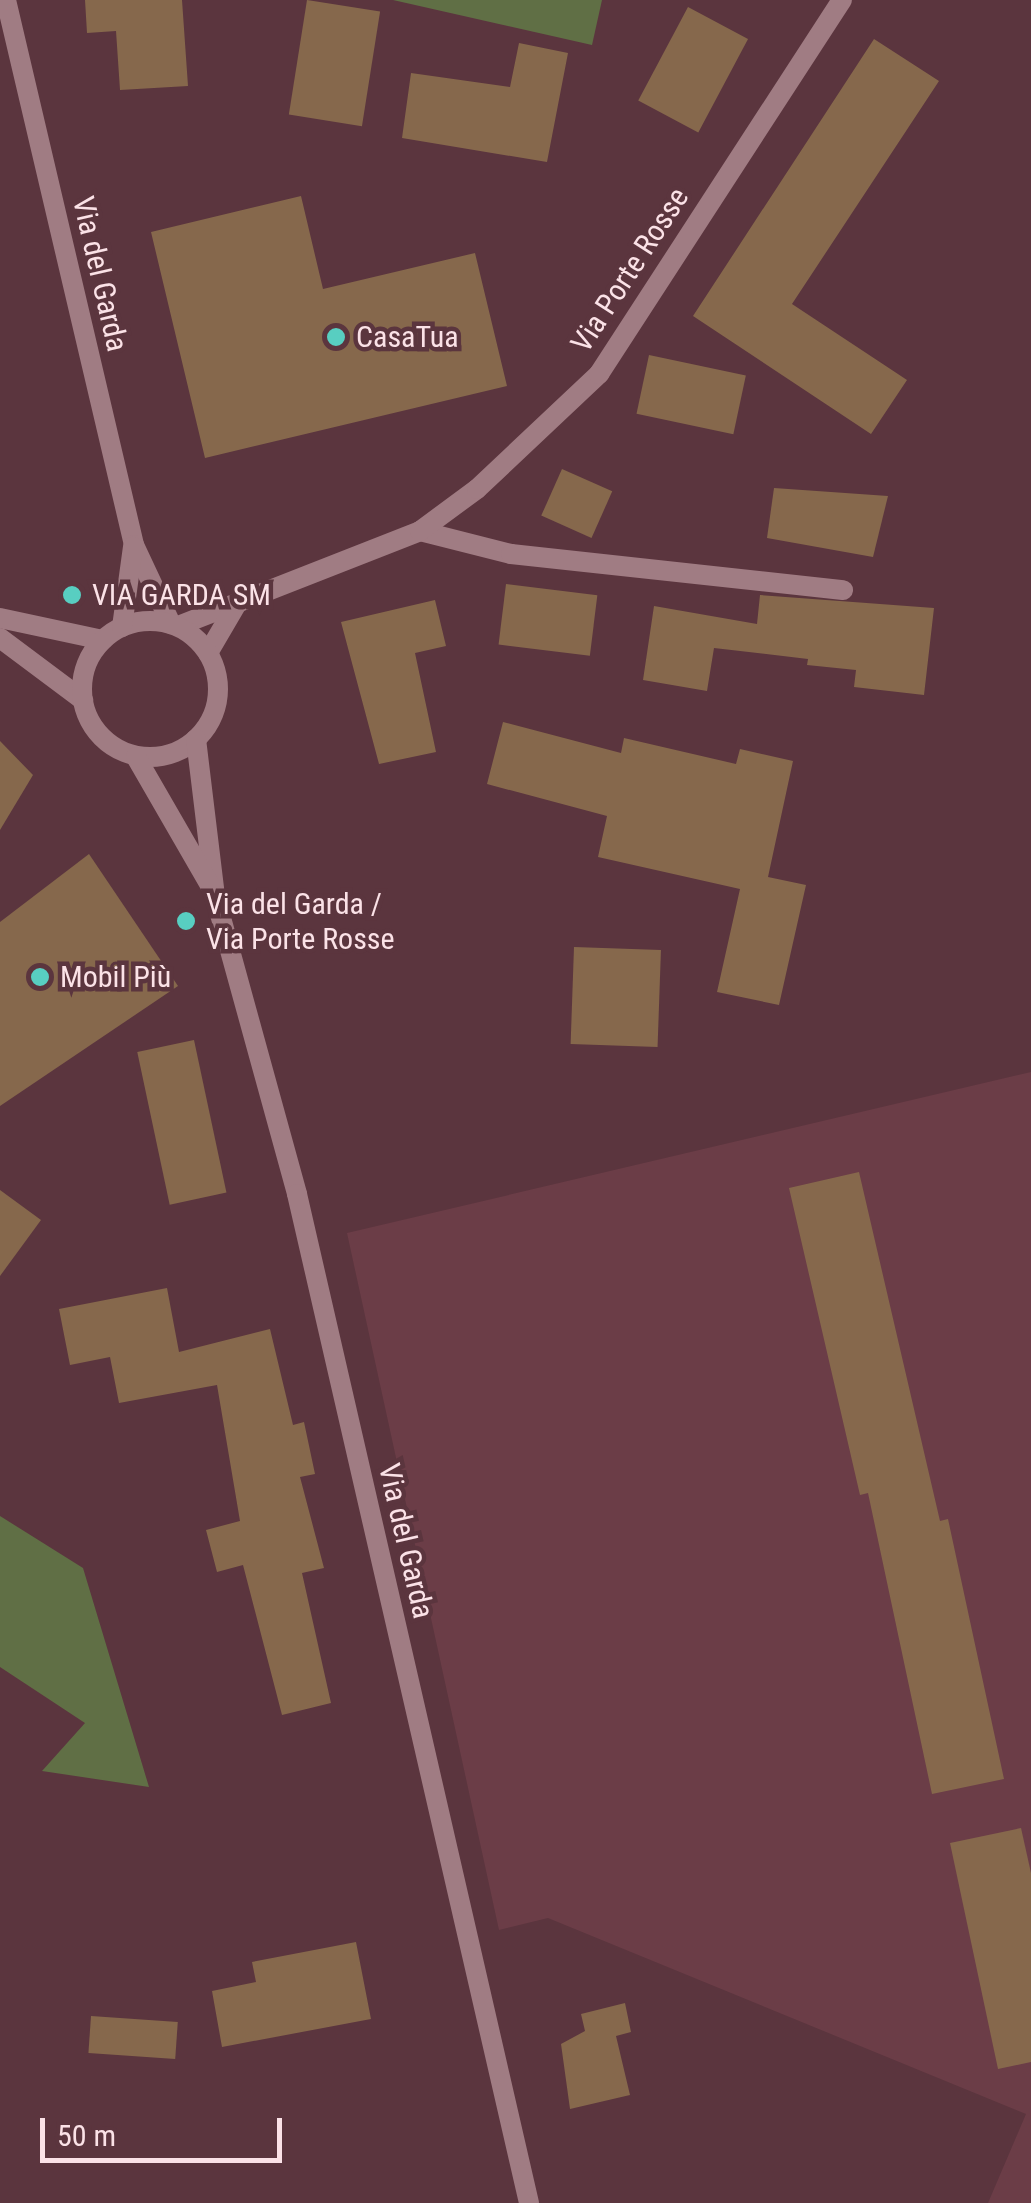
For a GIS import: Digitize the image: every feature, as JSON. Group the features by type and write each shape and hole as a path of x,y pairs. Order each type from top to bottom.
{"street":[{"name":"Via Porte Rosse","path":"174,625 236,605 420,530 477,488 599,374 842,0"},
{"name":"Via del Garda","path":"4,8 134,546 174,625"},
{"path":"420,530 511,554 843,590"},
{"name":"Via del Garda","path":"122,626 134,546"},
{"path":"208,653 236,605"},
{"path":"0,618 103,640"},
{"path":"0,638 83,700 102,738 136,757 174,753 196,739 218,694 208,653 174,625 122,626 103,640 86,668 83,700"},
{"name":"Via del Garda","path":"196,739 216,896 297,1194 529,2203"},
{"name":"Via del Garda","path":"136,757 216,896"}],"shaded area":[{"path":"1031,1072 1031,2203 988,2203 1026,2114 548,1918 499,1930 347,1233"}],"green space":[{"path":"393,0 602,0 592,45"},
{"path":"0,1516 83,1568 149,1787 42,1771 85,1723 0,1667"}],"building":[{"path":"85,0 182,0 188,86 120,90 116,31 87,33"},
{"path":"307,0 380,12 362,126 289,115"},
{"path":"688,7 748,39 698,133 638,101"},
{"path":"874,39 939,81 792,304 907,380 871,434 693,316"},
{"path":"519,43 568,53 547,162 402,138 411,73 510,87"},
{"name":"CasaTua","path":"301,196 323,289 475,253 507,386 205,458 151,232"},
{"path":"649,355 746,376 733,434 637,414"},
{"path":"562,469 612,491 592,538 541,516"},
{"path":"774,488 888,496 873,557 767,538"},
{"path":"506,584 597,595 590,656 499,645"},
{"path":"760,595 934,608 924,695 854,687 856,670 807,665 808,659 714,648 707,691 643,680 654,606 757,624"},
{"path":"435,600 446,646 415,653 436,752 379,764 341,622"},
{"path":"503,722 621,753 624,738 736,764 740,749 793,761 768,877 806,885 779,1005 717,992 740,889 598,857 607,816 487,784"},
{"path":"0,741 33,775 0,830"},
{"name":"Mobil Più","path":"89,854 178,986 0,1106 0,922"},
{"path":"574,947 661,950 658,1047 571,1044"},
{"path":"194,1040 226,1193 170,1205 137,1052"},
{"path":"859,1172 940,1521 948,1519 1004,1779 932,1794 868,1493 860,1495 789,1188"},
{"path":"0,1190 41,1220 0,1276"},
{"path":"167,1288 179,1352 270,1329 293,1425 304,1422 315,1474 300,1477 324,1568 302,1573 331,1703 282,1715 243,1565 217,1572 206,1530 240,1521 217,1385 119,1403 110,1357 70,1365 59,1309"},
{"path":"1021,1828 1031,1873 1031,2062 998,2069 950,1843"},
{"path":"356,1942 371,2019 222,2047 212,1991 256,1982 252,1962"},
{"path":"625,2003 631,2032 616,2036 630,2095 570,2109 561,2044 585,2031 581,2014"},
{"path":"91,2016 178,2022 175,2059 88,2053"}],"place":[{"name":"CasaTua","path":"336,337"},
{"name":"VIA GARDA SM","path":"72,595"},
{"name":"Via del Garda / Via Porte Rosse","path":"186,921"},
{"name":"Mobil Più","path":"40,977"}]}
